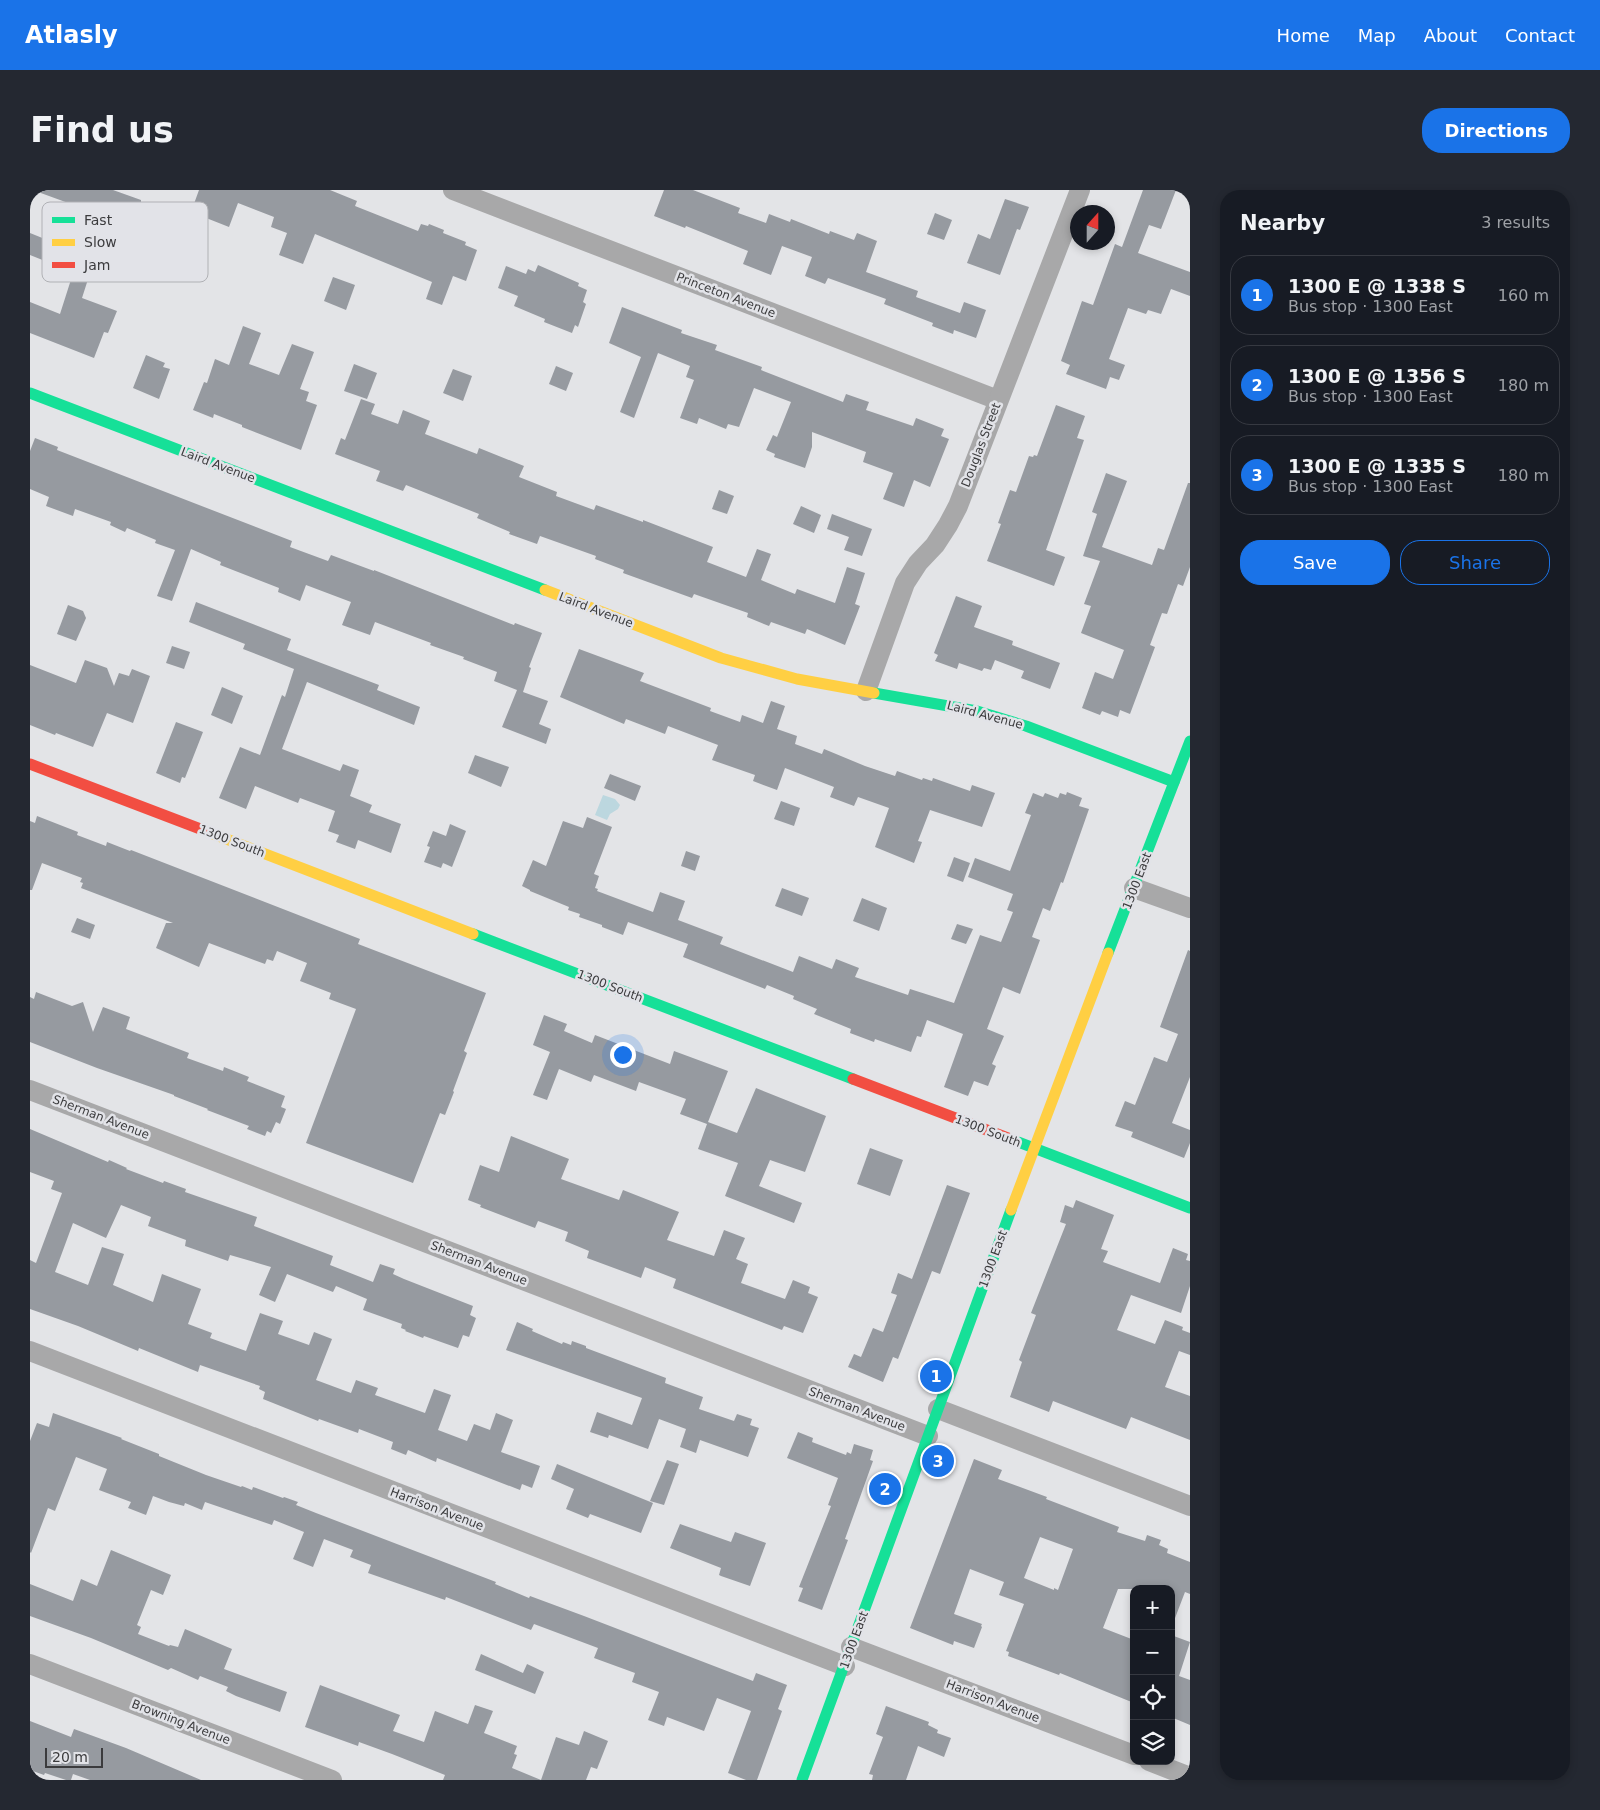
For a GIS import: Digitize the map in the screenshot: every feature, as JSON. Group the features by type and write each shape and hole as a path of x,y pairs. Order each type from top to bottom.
{"street":[{"name":"Princeton Avenue","path":"453,190 998,400"},
{"name":"Douglas Street","path":"866,691 899,596 911,573 935,545 954,516 1080,190"},
{"name":"Laird Avenue","path":"30,393 721,658 797,679 957,706 1003,718 1174,782"},
{"name":"1300 East","path":"802,1780 1034,1148 1190,741"},
{"name":"1300 South","path":"30,764 1190,1208"},
{"path":"1134,888 1190,908"},
{"name":"Sherman Avenue","path":"30,1090 928,1436"},
{"name":"Harrison Avenue","path":"30,1352 844,1666"},
{"path":"938,1409 1190,1506"},
{"name":"Harrison Avenue","path":"851,1647 1130,1753"},
{"name":"Browning Avenue","path":"30,1664 332,1780"},
{"path":"1159,1765 1190,1777"}],"water":[{"path":"603,795 615,799 620,805 618,809 610,814 607,820 595,815"}],"building":[{"path":"38,190 113,190 141,200 141,202 66,202 38,192"},
{"path":"199,190 330,190 357,201 355,206 418,231 421,224 428,226 429,224 444,230 443,233 466,242 465,245 477,250 466,281 453,276 442,305 426,299 432,282 315,234 303,264 279,255 287,233 271,227 274,217 238,203 229,227 208,219 208,202 195,202"},
{"path":"664,190 693,190 740,208 738,213 766,223 769,214 790,222 791,219 829,234 830,231 854,240 857,233 877,241 866,272 918,291 916,297 960,313 964,302 986,310 976,338 954,330 953,334 932,326 933,323 884,304 886,299 828,278 825,284 805,276 812,257 782,246 771,275 743,264 748,251 686,226 685,228 654,216"},
{"path":"1143,190 1176,190 1161,229 1149,225 1138,253 1190,272 1190,296 1171,289 1161,314 1148,310 1146,314 1128,308 1109,359 1125,365 1119,380 1110,377 1106,389 1066,374 1070,365 1061,361 1082,301 1093,305 1113,250 1115,250 1115,244 1122,247"},
{"path":"1005,199 1029,207 1020,230 1017,229 1000,275 967,263 978,234 990,239"},
{"path":"935,213 952,220 944,240 927,234"},
{"path":"30,233 42,238 42,260 30,255"},
{"path":"538,265 579,283 578,286 587,290 583,302 586,304 578,327 575,325 572,333 544,322 545,319 514,306 518,296 498,288 506,266 526,274 528,269 535,272"},
{"path":"333,277 355,285 346,310 324,301"},
{"path":"70,282 87,282 82,298 117,311 108,333 104,332 94,358 30,333 30,302 60,314"},
{"path":"622,307 682,330 681,333 717,345 715,350 762,367 761,370 843,402 846,394 869,402 866,410 913,426 916,418 944,429 941,436 949,439 930,487 914,480 904,507 883,499 893,473 863,462 866,452 812,432 812,447 805,468 774,457 775,454 766,450 773,435 777,437 791,402 754,388 739,427 728,424 726,429 699,418 697,424 680,418 694,380 686,377 690,366 658,353 634,418 620,412 641,357 609,343"},
{"path":"243,326 261,333 249,364 279,375 292,344 314,352 300,389 309,392 306,401 317,405 301,450 214,414 213,418 193,410 204,382 207,383 215,359 229,365"},
{"path":"146,355 165,363 163,367 170,369 159,399 133,388"},
{"path":"354,364 377,373 367,399 344,391"},
{"path":"556,366 573,373 566,391 549,384"},
{"path":"453,369 472,376 463,401 443,393"},
{"path":"361,399 375,404 371,414 398,424 403,410 430,421 425,434 477,454 479,448 524,466 519,477 557,492 556,496 594,510 596,505 643,522 643,520 713,547 707,562 746,577 757,549 771,554 761,580 795,594 797,589 835,603 847,567 865,573 855,604 860,606 845,645 807,629 805,634 771,622 769,626 747,617 748,613 694,594 692,598 623,573 624,570 595,559 596,556 540,536 537,544 509,534 510,532 477,518 479,514 406,485 403,491 376,481 380,471 335,454 341,438 345,440"},
{"path":"1056,405 1085,416 1077,438 1084,440 1046,550 1065,557 1054,586 987,561 1001,524 998,523 1010,490 1016,492 1029,456 1037,456"},
{"path":"35,438 58,447 57,450 292,541 290,547 328,561 331,555 514,625 515,623 542,633 529,667 531,668 523,692 548,701 539,724 551,729 546,744 502,727 517,690 494,681 497,672 463,659 464,657 430,645 431,643 375,622 370,635 342,625 351,602 306,585 300,601 278,592 279,588 220,565 221,562 191,549 172,601 157,596 175,550 155,543 156,540 127,528 125,532 110,525 111,522 75,509 73,516 46,506 49,497 30,489 30,451"},
{"path":"1106,473 1127,481 1102,547 1152,565 1158,548 1164,550 1188,483 1190,483 1190,567 1183,586 1178,584 1167,614 1162,613 1150,645 1155,647 1130,714 1120,710 1118,717 1102,711 1100,715 1082,708 1095,672 1113,679 1124,650 1081,633 1091,606 1084,604 1100,561 1083,556 1097,514 1092,512"},
{"path":"719,490 734,496 727,514 712,509"},
{"path":"801,506 821,515 814,533 793,524"},
{"path":"832,514 872,529 862,556 844,550 849,537 827,529"},
{"path":"956,596 982,606 974,627 1013,641 1012,645 1060,663 1050,689 1021,678 1024,671 995,660 991,670 984,668 982,671 959,663 957,669 935,661 938,655 934,653"},
{"path":"196,602 291,639 287,650 379,685 377,690 420,707 414,725 307,682 282,749 340,771 343,764 359,770 350,796 372,805 369,812 401,824 391,853 358,840 355,849 336,842 339,835 328,831 335,811 300,798 298,803 255,786 246,809 219,798 240,747 260,755 282,695 285,697 294,669 243,649 245,644 189,622"},
{"path":"68,605 83,611 86,618 76,641 57,634"},
{"path":"172,646 190,652 184,669 166,663"},
{"path":"579,649 644,673 640,681 711,708 710,711 740,722 742,715 763,723 771,701 785,706 777,729 797,736 795,744 822,754 824,749 895,776 897,771 922,780 923,778 932,781 933,778 970,791 972,785 995,793 982,827 930,810 918,841 922,842 914,863 875,847 889,808 858,797 854,806 830,797 834,787 785,768 777,790 753,781 755,775 712,760 718,745 668,726 665,734 626,719 624,724 560,697"},
{"path":"85,660 107,668 114,686 119,673 129,676 132,669 150,676 133,723 107,713 93,747 30,725 30,665 76,683"},
{"path":"222,687 243,696 232,724 211,715"},
{"path":"176,722 203,732 185,778 182,777 180,783 156,773"},
{"path":"475,755 509,767 501,787 468,773"},
{"path":"610,774 641,786 635,801 604,788"},
{"path":"1067,792 1082,798 1079,806 1089,809 1063,883 1061,882 1050,911 1043,908 1032,937 1040,940 1020,994 1003,987 987,1029 1004,1036 992,1064 996,1066 988,1086 974,1081 968,1096 944,1087 963,1034 927,1020 921,1037 917,1036 911,1052 875,1039 874,1042 850,1033 851,1029 814,1014 817,1009 793,999 794,996 767,985 765,989 683,957 688,944 628,922 623,935 579,917 580,914 568,910 569,907 522,886 533,860 546,866 563,821 583,828 587,817 612,827 594,874 599,876 595,888 598,889 597,891 653,912 660,892 685,901 678,920 723,937 720,944 793,972 799,956 832,969 836,959 859,968 855,977 908,995 910,989 954,1003 980,935 1001,942 1013,912 1007,910 1013,894 968,877 975,858 1010,871 1031,815 1025,813 1033,793 1043,797 1045,793 1058,798 1060,793 1066,795"},
{"path":"781,801 800,808 794,826 774,819"},
{"path":"37,816 78,832 77,835 106,846 107,842 131,850 360,939 358,944 486,993 464,1051 467,1053 454,1092 445,1115 440,1113 413,1183 306,1143 356,1009 329,999 331,993 300,981 307,963 277,951 273,961 267,959 265,964 209,943 199,967 156,948 166,923 173,923 81,888 83,883 80,882 82,878 42,863 32,890 30,890 30,821 35,823"},
{"path":"450,824 466,831 452,867 443,863 441,868 424,862 430,847 427,846 433,831 446,836"},
{"path":"686,851 700,856 695,871 681,866"},
{"path":"954,857 970,863 963,882 947,876"},
{"path":"782,888 809,898 802,916 775,906"},
{"path":"862,898 887,908 879,931 853,921"},
{"path":"77,918 95,925 90,939 71,932"},
{"path":"957,924 973,929 966,944 951,939"},
{"path":"1188,950 1190,951 1190,1077 1172,1123 1190,1130 1190,1143 1184,1158 1131,1137 1133,1132 1115,1126 1125,1101 1135,1105 1154,1057 1167,1062 1178,1034 1160,1027"},
{"path":"36,992 72,1006 83,1002 93,1032 103,1007 130,1017 126,1029 189,1053 187,1058 223,1071 224,1067 249,1077 247,1081 285,1096 281,1107 286,1109 280,1124 276,1122 271,1133 267,1131 265,1136 247,1129 249,1126 174,1095 30,1042 30,997 34,999"},
{"path":"544,1015 567,1024 564,1031 592,1043 595,1035 670,1064 674,1051 728,1071 708,1122 737,1133 756,1088 826,1116 805,1172 770,1160 759,1186 802,1203 794,1223 725,1196 738,1163 698,1149 707,1124 680,1114 686,1099 639,1082 636,1091 594,1075 591,1082 559,1069 547,1100 533,1095 550,1052 533,1045"},
{"path":"30,1129 108,1162 109,1160 126,1169 163,1183 164,1181 186,1189 185,1192 257,1217 254,1226 333,1256 330,1265 373,1282 380,1264 395,1269 393,1274 404,1279 473,1306 470,1315 476,1318 469,1337 463,1335 458,1348 405,1331 401,1328 402,1324 363,1310 367,1299 336,1286 333,1292 287,1274 275,1302 259,1295 271,1267 230,1255 228,1261 185,1246 186,1240 148,1226 151,1217 121,1205 106,1238 73,1223 55,1272 88,1285 102,1247 124,1254 113,1285 153,1302 162,1274 201,1289 188,1324 212,1333 210,1338 246,1351 260,1313 283,1321 278,1334 309,1345 314,1332 332,1339 316,1380 351,1393 356,1380 378,1388 375,1395 425,1413 434,1389 451,1395 438,1430 467,1441 474,1424 490,1430 496,1413 513,1420 501,1452 540,1466 532,1488 522,1484 520,1490 437,1458 436,1462 408,1450 406,1455 391,1449 393,1442 359,1429 358,1433 319,1419 318,1421 263,1399 265,1392 259,1389 260,1386 200,1365 198,1372 139,1348 138,1351 78,1326 30,1309 30,1260 36,1263 62,1193 51,1189 54,1181 30,1172"},
{"path":"511,1136 569,1159 561,1179 619,1200 623,1190 679,1212 667,1240 714,1256 724,1230 745,1238 736,1259 748,1264 741,1283 785,1299 793,1280 810,1287 808,1293 818,1297 803,1333 784,1326 782,1330 673,1288 676,1279 645,1267 641,1278 587,1258 589,1251 565,1241 568,1232 538,1221 535,1228 480,1207 481,1205 468,1200 480,1165 499,1172"},
{"path":"870,1148 903,1160 890,1196 857,1184"},
{"path":"947,1185 970,1193 940,1274 932,1271 898,1359 893,1357 883,1382 848,1367 854,1354 861,1357 873,1328 883,1332 897,1295 891,1293 898,1273 912,1279"},
{"path":"1076,1200 1114,1215 1101,1249 1108,1251 1103,1262 1160,1283 1173,1248 1188,1254 1186,1260 1190,1261 1190,1286 1181,1313 1131,1295 1117,1330 1155,1344 1165,1320 1183,1327 1182,1330 1190,1333 1190,1355 1179,1351 1165,1387 1190,1396 1190,1440 1131,1417 1126,1429 1053,1401 1049,1412 1010,1397 1022,1362 1019,1360 1036,1315 1031,1313 1066,1224 1060,1222 1065,1205 1073,1208"},
{"path":"517,1322 562,1344 563,1342 571,1345 572,1341 666,1378 665,1383 703,1397 699,1409 734,1421 737,1414 752,1419 750,1425 759,1428 748,1457 700,1440 696,1453 680,1447 686,1429 659,1419 648,1449 609,1435 608,1438 590,1432 597,1412 632,1425 642,1398 506,1350"},
{"path":"53,1413 122,1438 159,1454 159,1456 206,1475 252,1490 253,1487 298,1502 296,1505 496,1582 495,1584 529,1598 530,1596 584,1616 753,1681 756,1673 787,1685 778,1709 782,1711 757,1780 746,1780 728,1773 751,1711 717,1698 704,1731 667,1717 664,1726 648,1720 659,1692 632,1682 635,1673 594,1658 598,1648 534,1624 531,1630 446,1597 445,1600 368,1573 371,1565 350,1557 353,1550 324,1539 313,1567 293,1559 304,1532 274,1520 272,1525 205,1502 202,1510 185,1503 184,1506 153,1496 146,1515 128,1508 131,1502 99,1490 107,1469 76,1457 55,1511 48,1508 31,1553 30,1441 37,1423 49,1427"},
{"path":"798,1432 813,1438 812,1442 846,1455 847,1452 851,1454 854,1444 873,1450 870,1460 873,1461 845,1539 848,1540 822,1610 798,1601 803,1588 799,1587 831,1506 828,1505 838,1478 787,1458"},
{"path":"974,1459 1002,1470 998,1479 1119,1527 1117,1532 1145,1541 1147,1535 1161,1540 1159,1545 1168,1549 1167,1553 1190,1562 1190,1594 1185,1592 1175,1618 1175,1585 1130,1585 1130,1589 1118,1589 1103,1628 1130,1638 1130,1701 1060,1673 1059,1675 1008,1656 1009,1652 1006,1651 1024,1604 999,1595 1004,1582 970,1569 954,1614 982,1624 982,1627 974,1648 954,1641 953,1645 910,1628","holes":["1040,1537 1073,1549 1058,1590 1024,1578"]},
{"path":"667,1460 679,1464 664,1505 650,1501"},
{"path":"557,1464 653,1503 641,1533 590,1514 588,1518 566,1509 574,1489 551,1479"},
{"path":"680,1524 731,1542 735,1532 766,1543 750,1586 719,1575 721,1568 670,1548"},
{"path":"111,1550 171,1575 163,1595 151,1590 137,1625 141,1627 138,1634 169,1646 178,1647 185,1629 232,1649 224,1669 287,1692 280,1712 236,1696 226,1691 228,1687 200,1676 198,1680 171,1668 168,1670 91,1638 30,1616 30,1584 73,1601 81,1579 97,1586"},
{"path":"1175,1636 1190,1642 1179,1676 1190,1680 1190,1725 1175,1719"},
{"path":"481,1654 523,1673 527,1664 544,1672 535,1694 475,1670"},
{"path":"320,1685 400,1715 393,1731 424,1742 435,1711 468,1724 475,1705 493,1711 484,1733 517,1746 514,1754 517,1755 512,1768 541,1780 443,1780 445,1775 392,1754 359,1742 358,1746 305,1727"},
{"path":"886,1706 929,1722 928,1725 938,1730 937,1733 951,1738 944,1757 918,1746 906,1780 872,1780 873,1775 869,1774 883,1737 876,1734"},
{"path":"30,1721 71,1737 74,1729 126,1748 201,1780 90,1780 73,1774 71,1780 66,1780 45,1773 44,1775 30,1770"},
{"path":"584,1731 608,1741 597,1769 591,1767 586,1780 541,1780 556,1737 579,1745"}],"traffic: fast":[{"path":"30,393 545,590"},
{"path":"874,693 977,711 1026,726 1174,782"},
{"path":"1108,953 1190,741"},
{"path":"473,934 853,1079"},
{"path":"1013,1140 1190,1208"},
{"path":"802,1780 1011,1210"}],"traffic: slow":[{"path":"545,590 721,658 797,679 874,693"},
{"path":"203,830 473,934"},
{"path":"1011,1210 1108,953"}],"traffic: jam":[{"path":"30,764 203,830"},
{"path":"853,1079 1013,1140"}],"place":[{"name":"1300 E @ 1338 S","path":"936,1376"},
{"name":"1300 E @ 1335 S","path":"938,1461"},
{"name":"1300 E @ 1356 S","path":"885,1489"}]}
